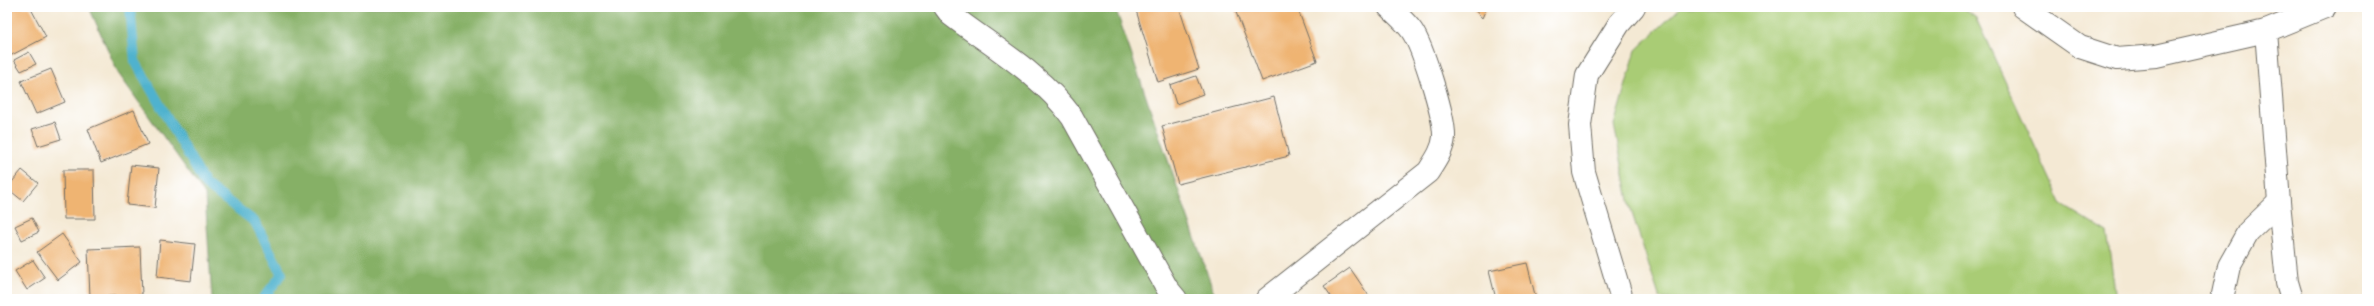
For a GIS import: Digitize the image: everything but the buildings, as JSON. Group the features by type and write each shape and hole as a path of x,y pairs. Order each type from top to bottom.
{"street":[{"path":"945,7 951,15 1021,64 1061,101 1167,288 1176,299"},
{"path":"1267,299 1428,172 1439,155 1444,137 1443,121 1422,49 1412,32 1389,7"},
{"path":"1622,299 1584,172 1580,125 1587,75 1618,24 1634,7"},
{"path":"2023,7 2080,47 2117,59 2156,56 2266,31 2325,7"},
{"path":"2266,31 2279,202 2287,282 2292,299"},
{"path":"2222,299 2229,266 2248,232 2279,202"}],"green space":[{"path":"89,7 1115,7 1216,299 212,299 205,195 118,73"},
{"path":"1681,7 1961,7 1975,16 2062,205 2107,232 2116,299 1660,299 1631,210 1614,125 1636,50"}],"waterway":[{"path":"130,7 135,61 205,184 255,222 282,274 263,299"}]}
